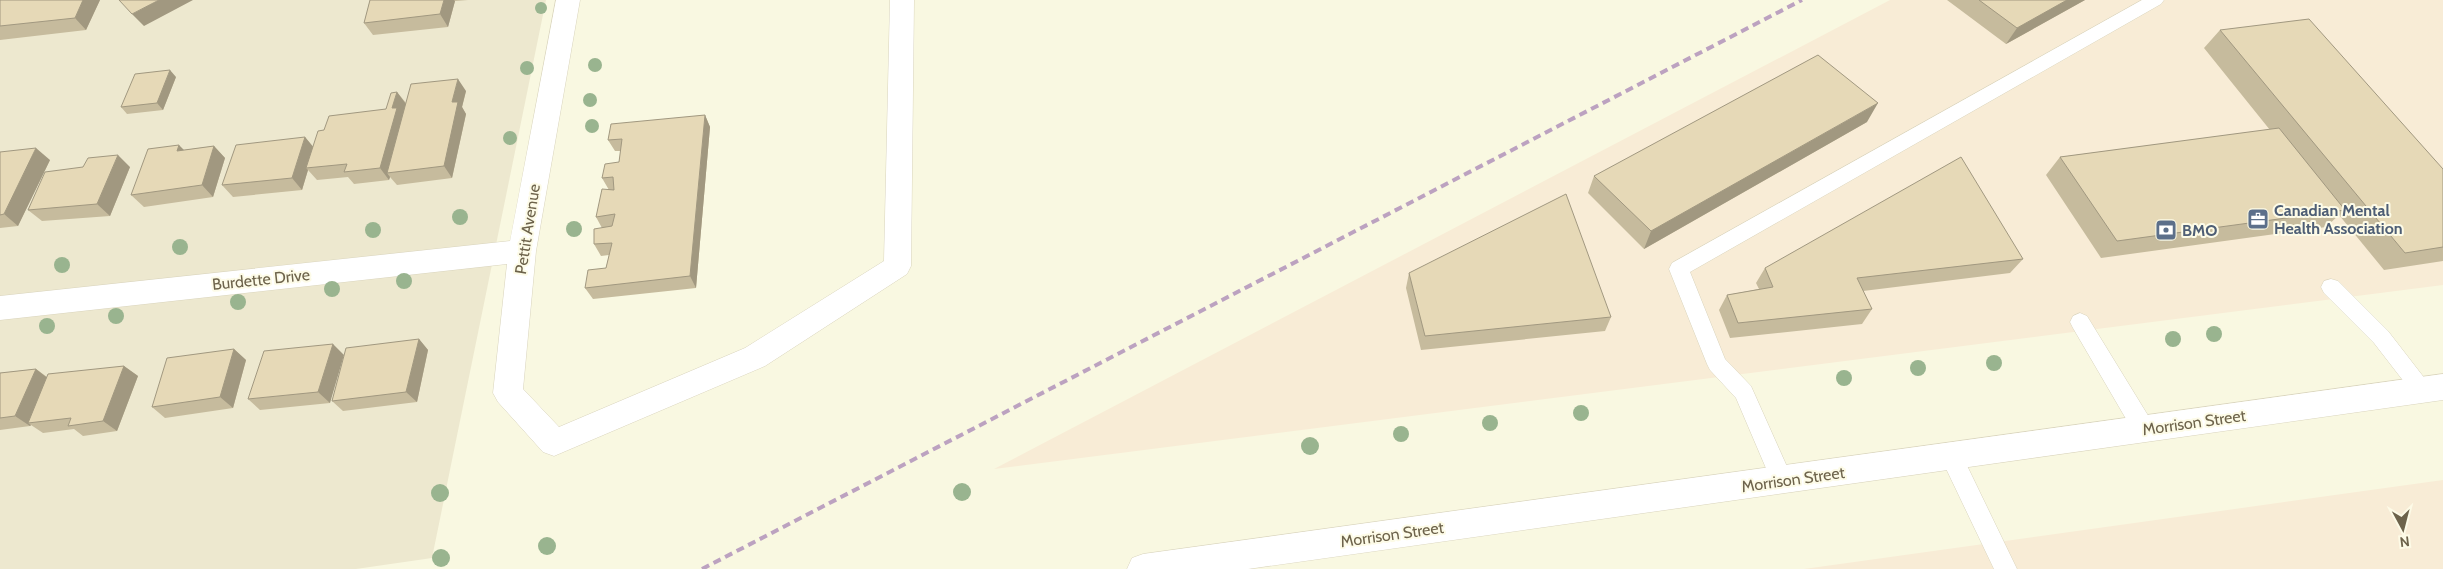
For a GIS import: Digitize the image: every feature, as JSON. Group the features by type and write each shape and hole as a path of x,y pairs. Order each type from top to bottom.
{"street":[{"name":"Pettit Avenue","path":"568,0 522,251 508,393 554,444 755,357 897,266 902,0"},
{"name":"Burdette Drive","path":"0,308 522,251"},
{"name":"Morrison Street","path":"1143,569 2432,389"}],"lane":[{"path":"1782,480 1744,392 1717,364 1679,269 2155,0"},
{"path":"2331,287 2432,389"},
{"path":"2080,322 2144,429"},
{"path":"1950,456 2006,569"}],"shaded area":[{"path":"0,0 546,0 432,558 356,569 0,569"},
{"path":"1890,0 2443,0 2443,285 994,469"},
{"path":"2443,480 2443,569 1804,569"}],"building":[{"path":"0,0 83,0 75,18 0,26"},
{"path":"119,0 159,0 132,14"},
{"path":"370,0 444,0 440,14 364,23"},
{"path":"1979,0 2067,0 2017,28"},
{"path":"2309,19 2443,169 2443,247 2405,253 2220,30"},
{"path":"1818,55 1878,103 1651,231 1594,176"},
{"path":"170,70 157,103 121,107 135,74"},
{"path":"458,79 452,102 458,102 444,166 387,173 411,84"},
{"path":"397,92 392,108 397,108 380,168 344,172 347,164 306,168 318,131 324,130 329,116 386,109 391,93"},
{"path":"705,115 690,276 585,288 588,270 606,268 612,243 594,244 594,229 612,226 615,214 596,217 602,189 614,190 613,177 602,178 605,164 619,162 622,139 608,140 611,124"},
{"path":"2279,128 2345,210 2117,241 2060,157"},
{"path":"305,137 292,178 222,185 236,145"},
{"path":"179,145 177,151 214,146 202,185 131,195 148,149"},
{"path":"36,148 4,214 0,215 0,152"},
{"path":"118,155 97,204 28,210 45,172 83,167 88,158"},
{"path":"1961,157 2023,259 1857,278 1872,309 1738,323 1727,295 1773,287 1765,268"},
{"path":"1566,194 1611,317 1425,336 1409,273"},
{"path":"419,339 406,392 332,401 346,348"},
{"path":"333,344 318,392 248,399 264,351"},
{"path":"234,349 220,397 152,407 167,358"},
{"path":"124,366 103,421 68,426 71,418 28,423 48,374"},
{"path":"36,369 15,416 0,418 0,373"}],"railway":[{"path":"702,569 1802,0"}],"place":[{"name":"Canadian Mental Health Association","path":"2258,219"},
{"name":"BMO","path":"2166,230"}]}
